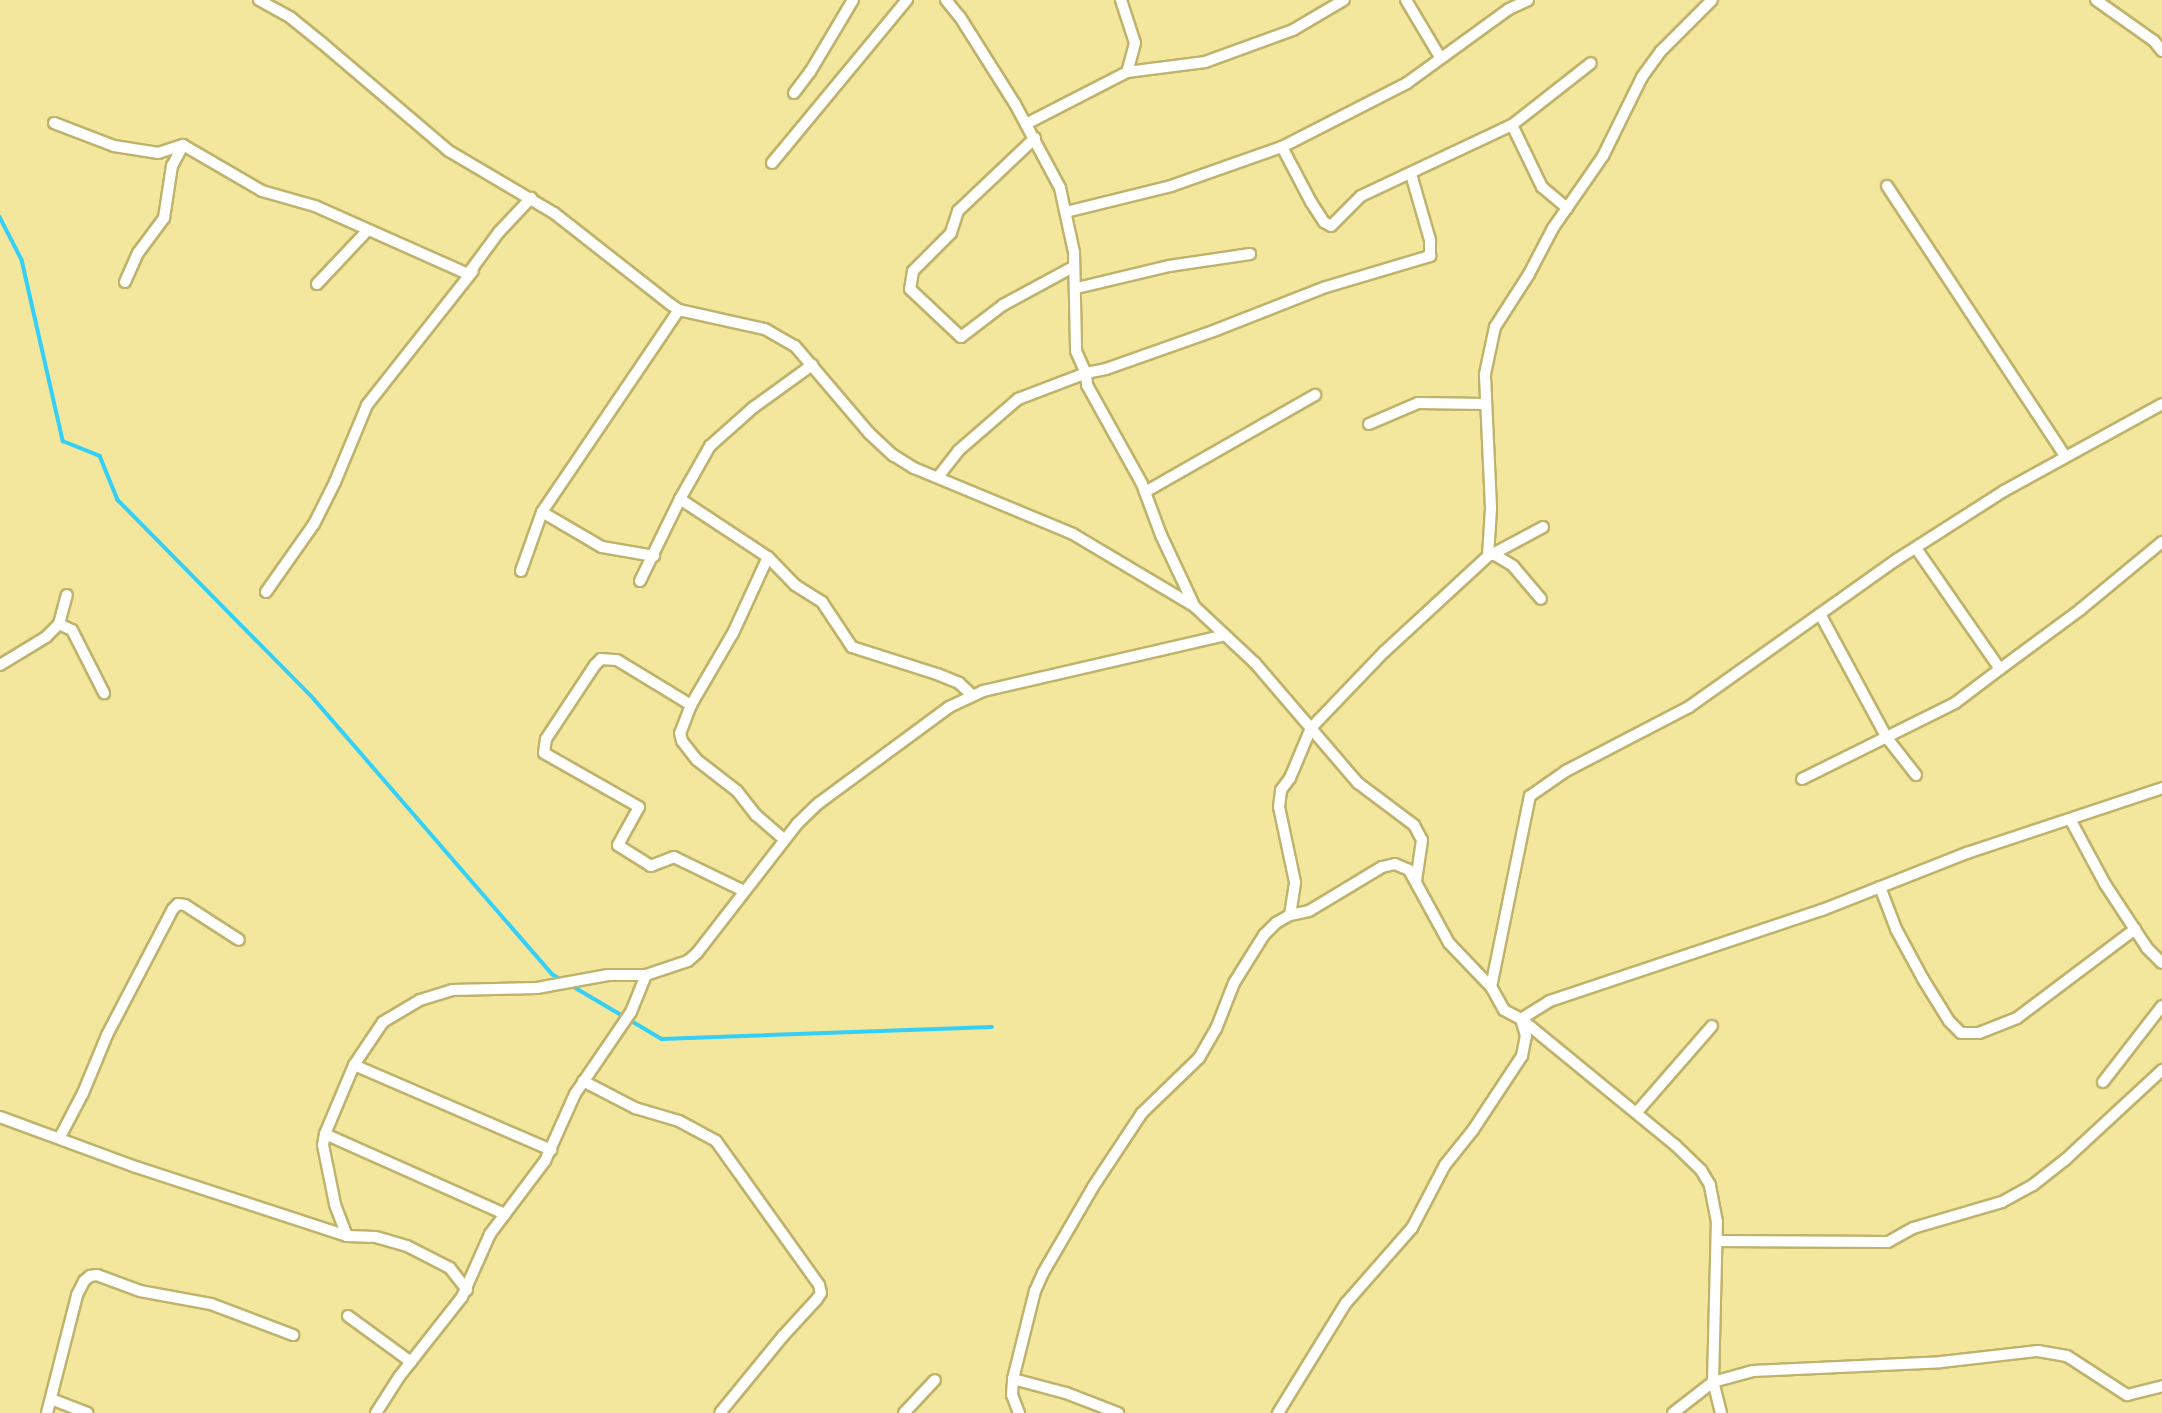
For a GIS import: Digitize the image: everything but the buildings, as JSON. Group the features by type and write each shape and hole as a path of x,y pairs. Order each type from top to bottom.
{"street":[{"path":"259,0 312,34 449,151 554,212 651,292 679,310 765,329 795,346 869,433 893,455 914,468 1073,534 1194,606 1255,663 1359,783 1414,825 1422,840 1416,881"},
{"path":"794,93 810,72 853,0"},
{"path":"772,163 907,0"},
{"path":"946,0 967,27 1035,138 1060,188 1074,252 1073,267 1077,288 1076,351 1086,373 1087,385 1145,492 1165,545 1194,606"},
{"path":"1121,0 1135,43 1127,72"},
{"path":"1026,124 1127,72 1205,62 1293,30 1344,0"},
{"path":"1406,0 1440,57"},
{"path":"1066,212 1171,186 1282,147 1407,83 1440,57 1528,0"},
{"path":"1491,555 1485,404 1486,361 1495,327 1567,208 1603,156 1642,77 1661,51 1712,0"},
{"path":"2096,0 2154,41 2162,51"},
{"path":"1282,147 1311,202 1324,222 1331,226 1361,196 1512,125 1591,63"},
{"path":"54,123 114,146 158,153 183,145 262,191 315,206 366,231 468,274 499,232 531,198"},
{"path":"1512,125 1542,187 1567,208"},
{"path":"1035,138 958,212 951,233 913,271 911,289 942,323 961,337 1003,305 1073,267"},
{"path":"125,282 138,253 164,218 172,166 183,145"},
{"path":"938,477 958,451 1018,399 1086,373 1106,369 1216,330 1326,287 1430,256 1430,240 1410,174"},
{"path":"1887,186 2065,456"},
{"path":"267,592 314,524 335,482 366,405 531,198"},
{"path":"317,284 366,231"},
{"path":"1077,288 1169,266 1251,254"},
{"path":"521,571 542,512 679,310"},
{"path":"640,581 680,499 710,446 754,407 812,365"},
{"path":"1145,492 1315,395"},
{"path":"1369,424 1419,403 1485,404"},
{"path":"1491,987 1530,796 1566,771 1689,707 1916,548 2065,456 2160,410"},
{"path":"680,499 768,557 795,585 822,602 852,647 937,674 959,683 972,695"},
{"path":"542,512 602,547 654,556"},
{"path":"1290,915 1295,882 1279,807 1279,795 1290,778 1311,728 1384,652 1491,555 1543,527"},
{"path":"1802,779 1955,703 2081,610 2162,542"},
{"path":"1916,548 2000,669"},
{"path":"1491,555 1513,566 1541,599"},
{"path":"768,557 733,633 691,705 680,733 682,741 697,760 737,791 756,815 784,839"},
{"path":"0,665 46,637 59,624 67,595"},
{"path":"1820,614 1887,738 1900,751 1916,775"},
{"path":"59,624 72,630 104,693"},
{"path":"347,1236 330,1182 323,1145 325,1134 354,1065 383,1022 438,992 520,990 608,975 646,975 673,968 697,953 784,839 819,803 857,778 934,716 972,695 1225,635"},
{"path":"691,705 617,660 601,659 546,738 544,753 639,807 618,845 651,866 674,857 744,891"},
{"path":"1521,1019 1550,1001 1822,910 1967,853 2162,788"},
{"path":"2070,819 2092,862 2134,929 2162,963"},
{"path":"1019,1413 1012,1395 1013,1379 1035,1290 1093,1186 1142,1113 1199,1058 1252,953 1264,935 1290,915 1309,911 1382,867 1395,864 1409,870 1434,920 1449,943 1491,987 1504,1010 1521,1019 1637,1112 1701,1170 1715,1201 1717,1241 1713,1382 1721,1413"},
{"path":"1880,887 1896,929 1923,979 1949,1021 1961,1033 1979,1033 2017,1018 2134,929"},
{"path":"60,1137 83,1093 107,1035 173,909 178,904 185,905 239,940"},
{"path":"376,1413 411,1362 467,1290 490,1234 551,1150 583,1082 631,1012 646,975"},
{"path":"2103,1082 2162,1006"},
{"path":"1278,1413 1346,1303 1412,1228 1446,1165 1473,1130 1522,1056 1526,1037 1521,1019"},
{"path":"1637,1112 1712,1026"},
{"path":"354,1065 551,1150"},
{"path":"1717,1241 1888,1242 1913,1228 2002,1202 2033,1185 2084,1143 2162,1070"},
{"path":"583,1082 635,1108 679,1121 716,1141 819,1286 821,1293 817,1299 720,1413"},
{"path":"0,1117 136,1167 347,1236 375,1237 419,1252 450,1268 467,1290"},
{"path":"325,1134 505,1214"},
{"path":"47,1413 57,1364 77,1295 90,1276 97,1275 140,1291 211,1304 293,1335"},
{"path":"348,1316 411,1362"},
{"path":"1673,1413 1713,1382 1753,1371 1791,1367 1941,1362 2038,1351 2067,1356 2127,1395 2162,1385"},
{"path":"1013,1379 1066,1393 1118,1413"},
{"path":"904,1413 935,1380"},
{"path":"51,1398 87,1413"}],"waterway":[{"path":"0,217 22,260 63,441 100,456 118,500 314,699 552,974 562,980"},
{"path":"569,984 662,1039 992,1027"}]}
